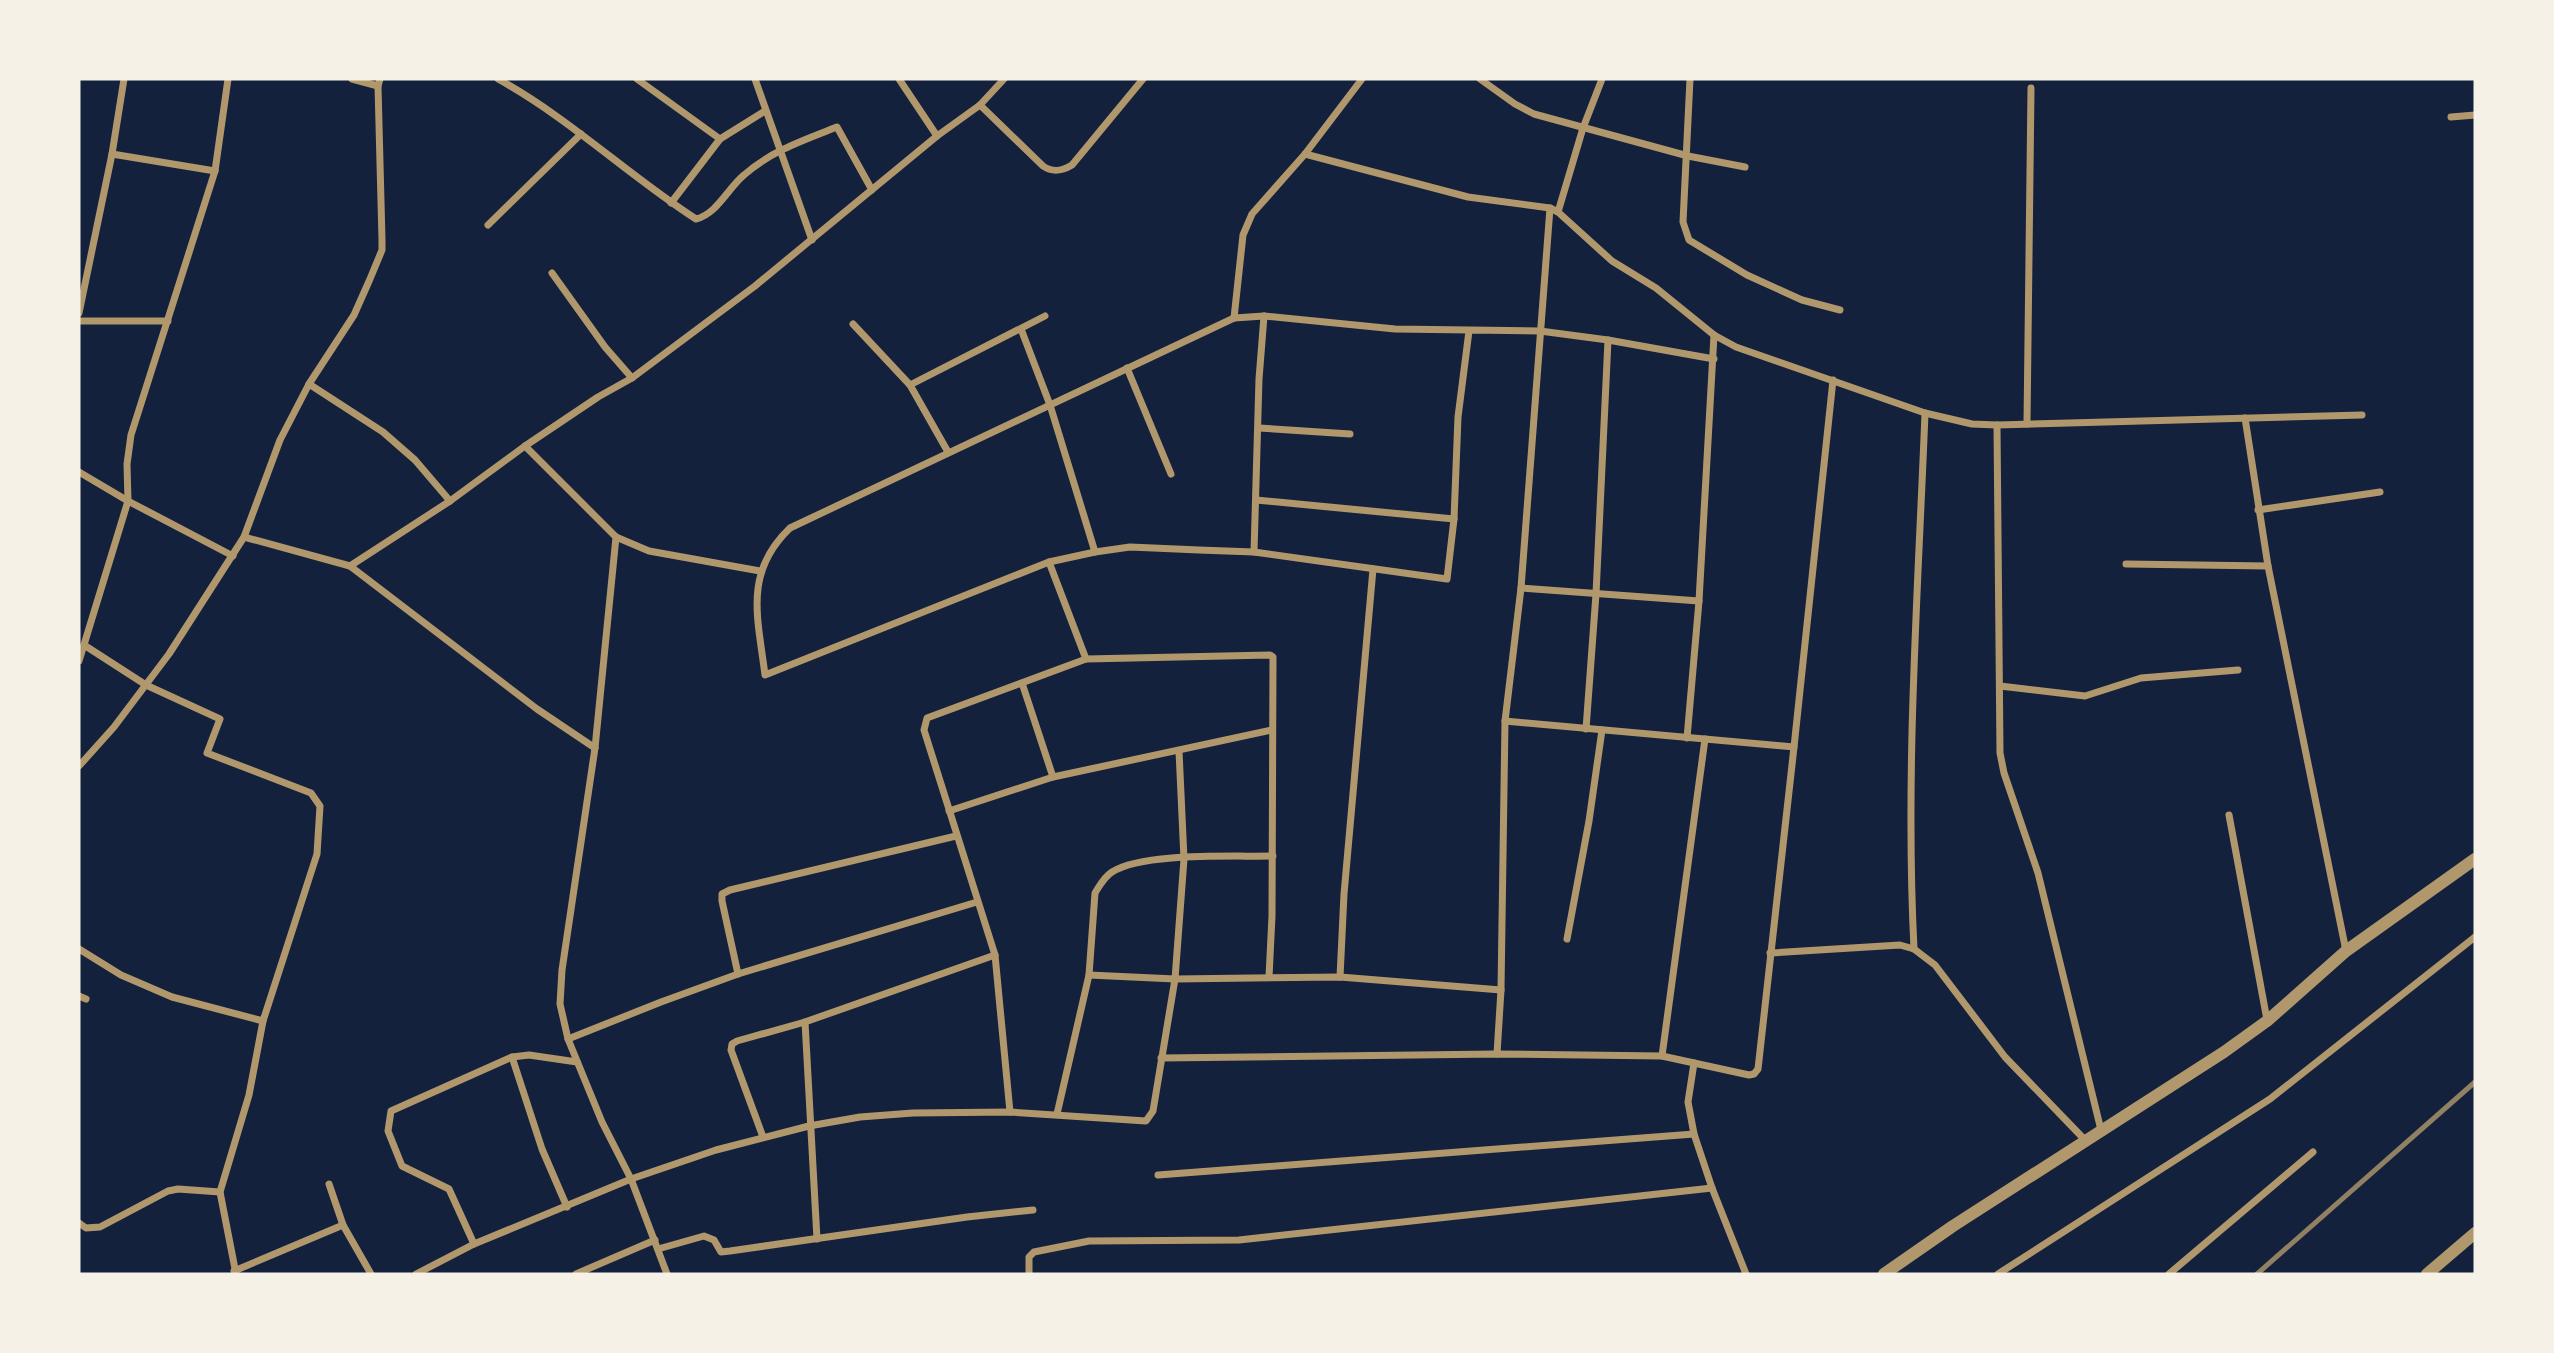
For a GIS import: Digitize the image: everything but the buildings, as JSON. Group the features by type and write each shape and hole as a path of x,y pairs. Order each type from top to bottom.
{"street":[{"path":"79,313 112,153 124,79"},
{"path":"79,661 128,501 127,464 131,435 215,171 228,79"},
{"path":"79,766 106,736 169,654 233,556 244,537 280,440 309,384 354,315 382,250 379,82 352,79"},
{"path":"498,79 581,134 696,219 712,211 745,174 779,150 837,127 872,190"},
{"path":"637,79 720,139"},
{"path":"755,79 812,240"},
{"path":"898,79 937,136"},
{"path":"350,566 450,501 598,397 632,378 755,286 937,136 980,105 1004,79"},
{"path":"980,105 1043,166 1058,171 1072,165 1143,79"},
{"path":"1234,318 1245,226 1252,214 1305,154 1362,79"},
{"path":"1480,79 1534,114 1688,156 1745,167"},
{"path":"1558,212 1583,128 1602,79"},
{"path":"1690,79 1683,222 1689,240 1757,280 1802,300 1840,310"},
{"path":"2027,424 2031,88"},
{"path":"671,203 720,139 765,111"},
{"path":"2451,117 2475,115"},
{"path":"488,225 581,134"},
{"path":"112,153 215,171"},
{"path":"1305,154 1468,197 1550,208 1558,212 1601,253 1656,288 1714,335 1736,347 1925,414 1972,424 1997,425 2362,415"},
{"path":"1497,1054 1501,990 1506,721 1521,588 1550,208"},
{"path":"552,273 605,347 632,378"},
{"path":"910,386 1045,316"},
{"path":"1254,552 1259,379 1264,316"},
{"path":"1469,331 1458,417 1454,519 1447,579 1254,552 1130,548 1095,552 1049,562 765,676 757,595 760,571 777,540 790,528 1234,318 1264,316 1395,329 1540,331 1714,359"},
{"path":"79,321 168,321"},
{"path":"853,324 910,386 948,452"},
{"path":"1021,329 1050,405 1095,552"},
{"path":"1687,738 1699,601 1714,335"},
{"path":"1587,729 1608,340"},
{"path":"1127,368 1171,474"},
{"path":"1161,1058 1497,1054 1662,1056 1754,1074 1758,1069 1833,380"},
{"path":"309,384 383,432 415,460 450,501"},
{"path":"1914,949 1911,779 1925,414"},
{"path":"2245,418 2268,566 2346,951"},
{"path":"1997,425 2000,753 2004,773 2038,873 2101,1130"},
{"path":"1259,429 1350,434"},
{"path":"525,446 616,537 649,551 760,571"},
{"path":"79,472 233,556"},
{"path":"2258,510 2380,492"},
{"path":"1256,500 1454,519"},
{"path":"244,537 350,566 537,709 595,748"},
{"path":"616,537 595,748 562,970 560,1004 568,1039 602,1122 631,1179 667,1274"},
{"path":"1049,562 1086,660"},
{"path":"2126,564 2268,566"},
{"path":"1340,977 1344,894 1373,569"},
{"path":"1521,588 1699,601"},
{"path":"85,645 146,685 220,719 207,753 311,793 320,806 317,854 263,1021 249,1095 220,1192 235,1273 343,1225"},
{"path":"1010,1112 995,955 924,730 927,719 1086,660 1270,654 1274,661 1269,977"},
{"path":"2000,686 2085,695 2141,678 2238,670"},
{"path":"1022,683 1053,777"},
{"path":"1506,721 1794,747"},
{"path":"949,811 1053,777 1272,730"},
{"path":"1567,939 1590,821 1602,730"},
{"path":"1662,1056 1706,739"},
{"path":"416,1274 474,1244 631,1179 763,1137 809,1126 860,1117 913,1113 1010,1112 1146,1121 1153,1111 1175,979 1184,859 1179,751"},
{"path":"2230,815 2267,1021"},
{"path":"738,974 722,894 956,836"},
{"path":"1057,1114 1089,975 1095,893 1101,883 1111,872 1145,861 1273,856"},
{"path":"1884,1274 2085,1140 2179,1082 2267,1021 2346,951 2475,859"},
{"path":"568,1039 738,974 977,902"},
{"path":"1998,1274 2270,1099 2475,937"},
{"path":"1770,953 1900,945 1914,949 1935,965 2005,1057 2085,1140"},
{"path":"79,949 121,975 172,997 263,1021"},
{"path":"763,1137 731,1050 732,1044 805,1022 995,955"},
{"path":"1089,975 1175,979 1340,977 1501,990"},
{"path":"805,1022 817,1239"},
{"path":"474,1244 449,1189 402,1166 388,1131 391,1111 512,1057 529,1055 578,1062"},
{"path":"512,1057 542,1149 567,1207"},
{"path":"1694,1063 1688,1102 1694,1135 1746,1274"},
{"path":"1158,1175 1694,1135"},
{"path":"2169,1274 2313,1152"},
{"path":"329,1184 343,1225 370,1274"},
{"path":"1029,1274 1029,1257 1034,1252 1089,1241 1239,1240 1712,1188"},
{"path":"79,1223 86,1228 100,1227 168,1191 178,1189 220,1192"},
{"path":"658,1249 704,1236 714,1240 721,1252 1033,1210"},
{"path":"2427,1274 2475,1233"},
{"path":"576,1274 655,1240"}],"railway":[{"path":"2257,1274 2475,1082"}]}
